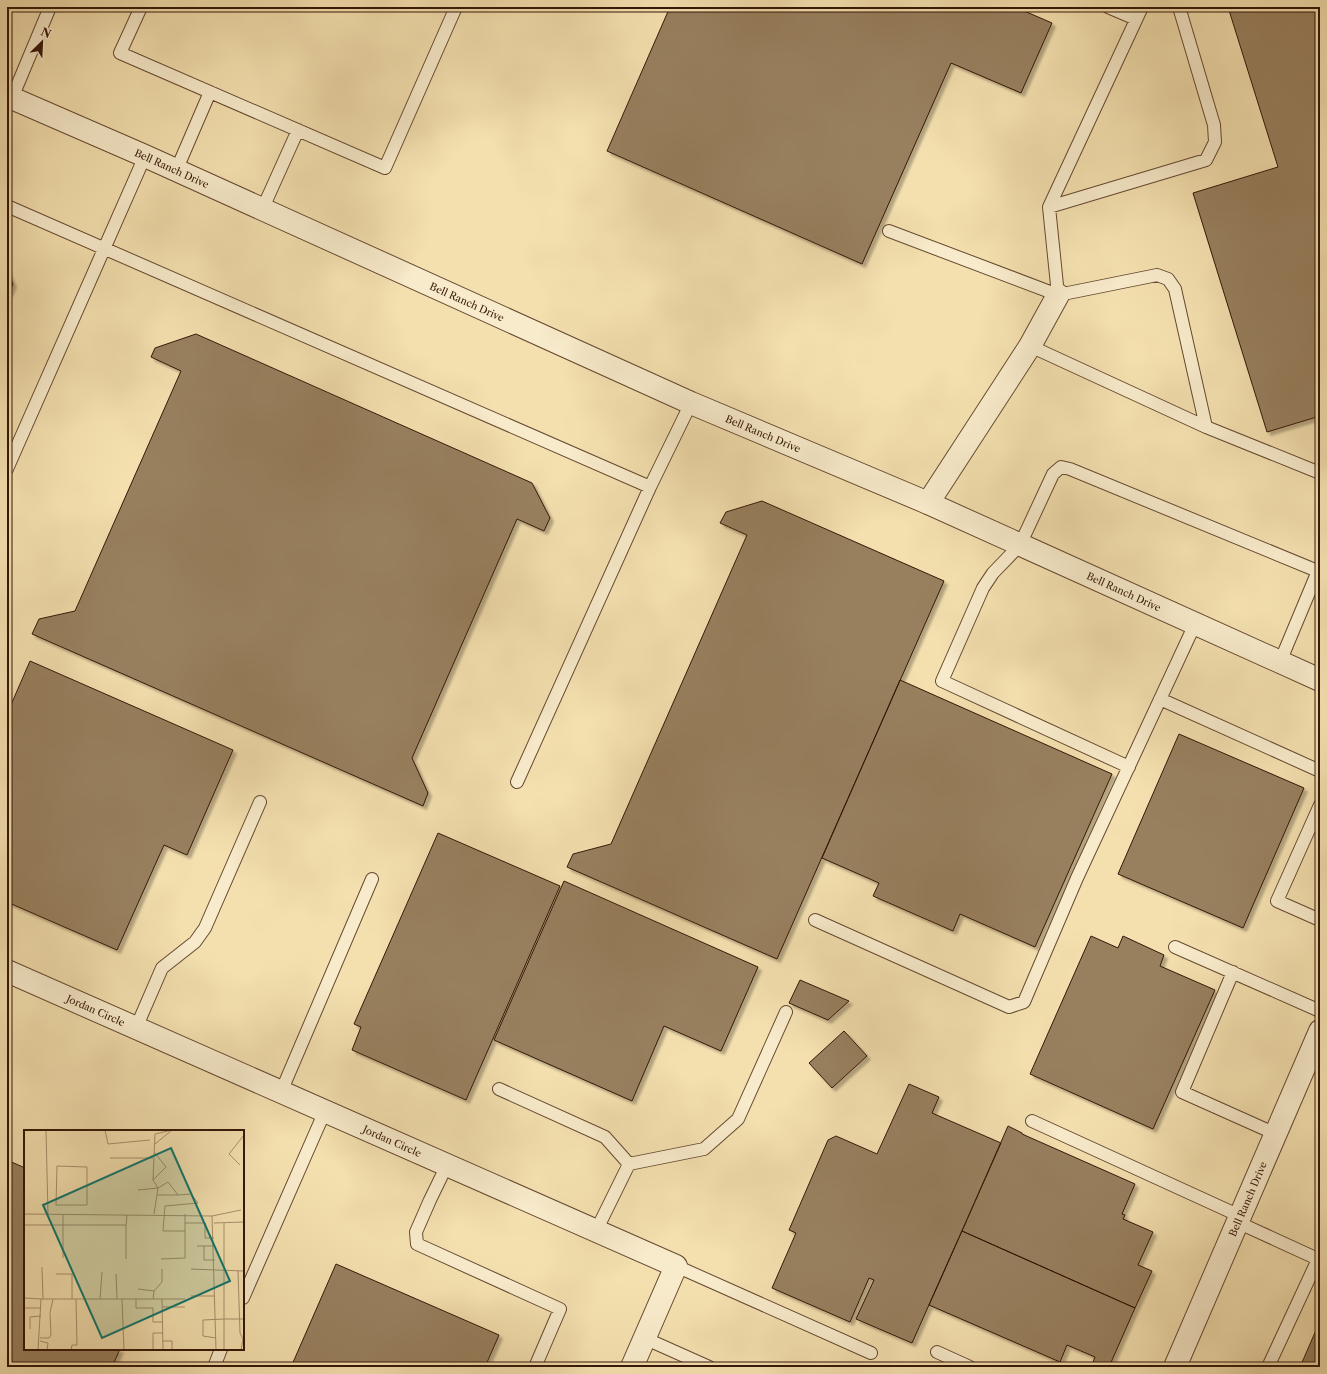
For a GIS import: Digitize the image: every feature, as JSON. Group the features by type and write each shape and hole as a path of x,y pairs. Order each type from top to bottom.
{"street":[{"name":"Bell Ranch Drive","path":"9,97 145,156 691,403 928,503 1320,680"},
{"path":"928,503 1030,346 1058,294"},
{"name":"Jordan Circle","path":"7,972 676,1266"},
{"name":"Bell Ranch Drive","path":"1175,1367 1320,1031"},
{"path":"632,1367 676,1266"}],"lane":[{"path":"9,97 50,7"},
{"path":"141,7 120,53 384,168 456,7"},
{"path":"1108,7 1136,19"},
{"path":"1058,294 1049,207 1142,7"},
{"path":"1049,207 1206,160 1215,142 1214,125 1179,7"},
{"path":"176,171 210,92"},
{"path":"262,210 298,130"},
{"path":"7,469 145,156"},
{"path":"7,206 650,487"},
{"path":"889,231 1058,294 1157,276 1168,279 1175,289 1206,427"},
{"path":"1030,346 1206,427 1320,474"},
{"path":"517,782 650,487 691,403"},
{"path":"1128,767 942,681 983,588 993,573 1020,545 1053,474 1060,467 1319,571 1280,662"},
{"path":"815,920 1009,1006 1024,1002 1077,878 1195,624"},
{"path":"1160,699 1320,772"},
{"path":"136,1028 162,968 195,942 205,928 260,802"},
{"path":"1320,805 1277,901 1320,920"},
{"path":"281,1092 372,879"},
{"path":"1175,947 1320,1011"},
{"path":"1233,972 1182,1092 1276,1134"},
{"path":"629,1164 704,1149 738,1119 786,1012"},
{"path":"499,1088 606,1137 629,1164"},
{"path":"244,1296 325,1111"},
{"path":"1032,1121 1319,1258 1268,1367"},
{"path":"596,1231 629,1164"},
{"path":"447,1165 416,1232 417,1244 560,1309 535,1367"},
{"path":"676,1266 871,1353"},
{"path":"644,1338 709,1367"},
{"path":"214,1367 221,1350"},
{"path":"937,1352 970,1367"}],"building":[{"path":"670,7 1015,7 1052,23 1021,93 951,63 862,264 607,151"},
{"path":"1228,7 1320,7 1320,416 1267,432 1193,193 1278,167"},
{"path":"7,270 13,284 9,293 7,292"},
{"path":"196,334 532,483 550,518 544,531 517,519 412,758 428,793 423,806 32,634 39,619 75,611 181,371 151,357 155,348"},
{"path":"762,501 944,581 777,959 567,867 573,854 611,844 747,535 720,523 726,512"},
{"path":"30,661 233,750 187,855 164,845 117,950 7,902 7,714"},
{"path":"900,680 1112,774 1035,947 960,914 953,931 873,896 879,883 822,858"},
{"path":"1179,734 1304,788 1243,928 1118,874"},
{"path":"438,833 560,886 466,1100 352,1050 361,1027 354,1024"},
{"path":"564,881 758,967 721,1051 664,1026 632,1101 494,1040"},
{"path":"1091,936 1118,948 1123,936 1164,955 1160,966 1215,990 1153,1129 1030,1074"},
{"path":"800,980 849,1001 828,1020 789,1003"},
{"path":"844,1031 867,1056 832,1088 809,1063"},
{"path":"909,1084 939,1097 932,1113 1001,1143 912,1343 856,1319 874,1280 869,1278 850,1322 772,1288 796,1233 789,1230 828,1140 836,1136 877,1154"},
{"path":"1008,1126 1022,1134 1135,1184 1122,1214 1125,1215 1123,1219 1153,1232 1138,1265 1152,1271 1135,1308 962,1231"},
{"path":"7,1160 24,1168 24,1350 120,1350 112,1367 7,1367"},
{"path":"962,1231 1135,1308 1109,1367 1091,1367 1095,1357 1067,1345 1060,1362 929,1305"},
{"path":"336,1264 499,1335 485,1367 291,1367"},
{"path":"1320,1321 1320,1367 1300,1367"}]}
